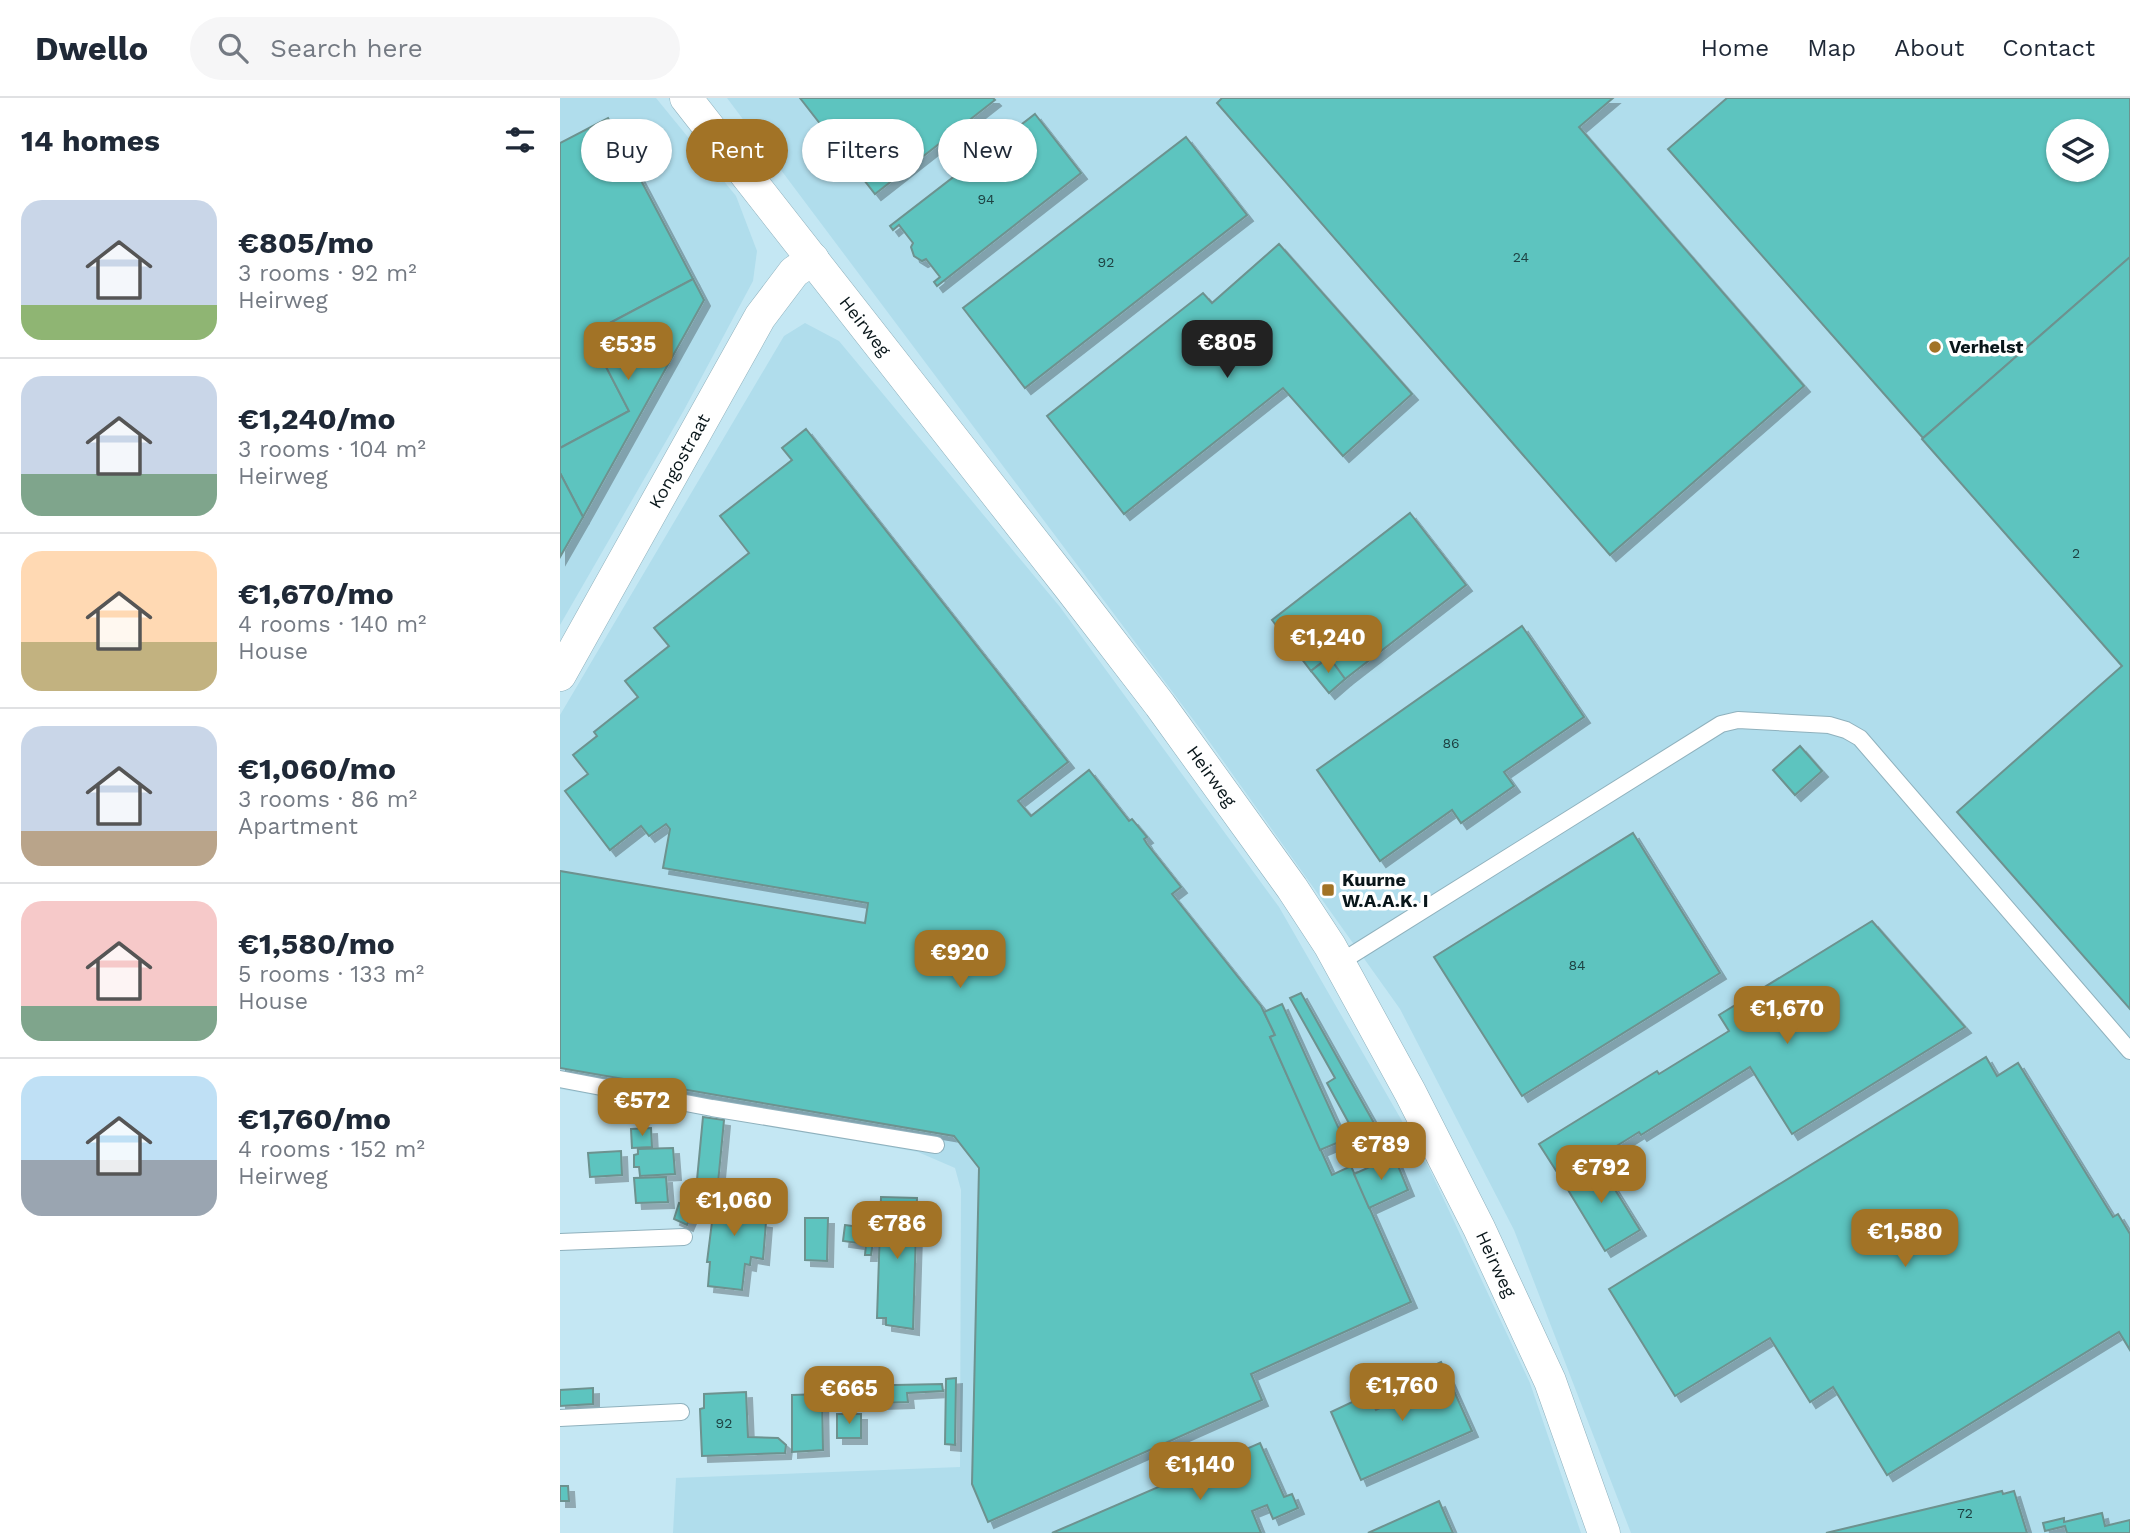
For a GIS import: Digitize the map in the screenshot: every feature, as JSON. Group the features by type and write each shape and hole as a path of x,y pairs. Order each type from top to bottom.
{"street":[{"name":"Heirweg","path":"686,98 1160,705 1292,888 1339,963 1410,1091 1490,1254 1549,1381 1604,1533"},
{"name":"Kongostraat","path":"560,675 760,317 794,272 813,259"}],"lane":[{"path":"1339,963 1721,724 1738,720 1829,725 1860,738 2130,1051"},
{"path":"560,1079 712,1108 936,1145"},
{"path":"560,1242 684,1237"},
{"path":"560,1418 681,1412"}],"shaded area":[{"path":"560,98 656,98 686,135 686,182 725,182 736,196 757,251 753,281 684,410 560,625"},
{"path":"727,98 2130,98 2130,1533 1631,1533 1514,1230 1400,1009 1201,730 788,179 788,119 743,119"},
{"path":"805,323 839,341 1060,607 1279,907 1429,1168 1530,1383 1581,1533 673,1533 676,1478 960,1467 961,1190 955,1168 918,1152 560,1089 560,715 784,336"}],"building":[{"path":"800,98 995,100 971,119 938,119 938,145 924,156 924,119 816,119"},
{"path":"1222,98 1613,98 1579,127 1804,386 1610,555 1217,103"},
{"name":"Verhelst","path":"1727,98 2130,98 2130,257 1923,438 1668,149"},
{"path":"1035,114 1081,173 937,286 934,282 940,277 926,259 922,261 914,256 911,247 913,243 899,225 893,230 890,226 947,182 1037,182 1037,119 1029,119"},
{"path":"581,132 581,182 642,182 693,279 589,334 629,411 560,448 560,143"},
{"path":"1186,137 1247,215 1025,388 963,308"},
{"path":"866,182 890,182 875,194"},
{"path":"1279,244 1412,394 1343,456 1283,388 1124,514 1047,416 1203,293 1212,303"},
{"name":"Verhelst","path":"2130,257 2130,1009 1957,812 2122,666 1922,439"},
{"path":"693,279 704,300 583,517 560,473 560,448 629,411 589,334"},
{"path":"806,429 1068,762 1018,801 1031,816 1089,770 1129,821 1132,819 1147,837 1144,839 1147,844 1181,887 1172,894 1261,1006 1275,1035 1270,1037 1332,1175 1351,1166 1411,1302 1251,1374 1262,1400 988,1522 972,1484 979,1168 954,1136 560,1068 560,871 865,923 868,903 663,868 670,829 666,824 649,836 641,826 610,850 565,791 588,774 573,755 597,736 594,732 638,697 625,681 669,646 654,628 749,553 720,516 792,460 782,448"},
{"path":"560,473 583,517 560,557"},
{"path":"1410,513 1466,585 1345,679 1329,657 1311,671 1272,620"},
{"path":"1522,626 1584,717 1504,772 1514,786 1461,823 1452,810 1380,861 1317,770"},
{"path":"1329,657 1345,679 1329,693 1311,671"},
{"path":"1800,746 1822,771 1795,795 1773,770"},
{"path":"1633,833 1720,973 1522,1096 1434,957"},
{"path":"1872,921 1965,1027 1792,1134 1750,1067 1641,1135 1639,1132 1562,1180 1539,1144 1657,1071 1659,1074 1729,1031 1719,1015"},
{"path":"1301,993 1375,1125 1356,1136 1327,1083 1335,1078 1290,998"},
{"path":"1282,1004 1344,1140 1320,1150 1270,1037 1275,1035 1264,1012"},
{"path":"1986,1057 1997,1076 2018,1063 2113,1217 2118,1214 2130,1234 2130,1350 2119,1332 1887,1475 1833,1387 1810,1402 1770,1338 1675,1396 1609,1289"},
{"path":"703,1117 724,1120 718,1183 697,1180"},
{"path":"651,1128 652,1147 632,1148 631,1129"},
{"path":"673,1148 675,1174 640,1176 639,1167 634,1167 634,1155 638,1154 638,1149"},
{"path":"621,1151 622,1175 590,1177 588,1153"},
{"path":"1394,1156 1408,1190 1369,1208 1354,1174"},
{"path":"1596,1159 1640,1230 1605,1251 1562,1180"},
{"path":"666,1177 668,1202 636,1203 634,1178"},
{"path":"716,1190 759,1193 758,1221 766,1222 763,1259 751,1257 750,1265 745,1264 742,1290 708,1286 710,1262 707,1262"},
{"path":"881,1197 917,1198 913,1329 886,1325 886,1318 877,1318"},
{"path":"679,1203 694,1208 687,1225 674,1219"},
{"path":"805,1218 828,1218 827,1261 805,1260"},
{"path":"845,1225 875,1229 871,1255 865,1255 866,1244 843,1241"},
{"path":"1441,1362 1472,1431 1361,1480 1331,1412 1369,1394 1376,1410 1403,1397 1396,1383"},
{"path":"956,1378 955,1445 945,1444 946,1379"},
{"path":"942,1384 943,1391 907,1393 908,1402 848,1404 847,1386"},
{"path":"593,1388 593,1404 560,1406 560,1390"},
{"path":"746,1392 748,1437 778,1438 786,1445 785,1453 702,1456 700,1409 704,1408 704,1394"},
{"path":"822,1394 823,1450 792,1452 792,1395"},
{"path":"837,1414 861,1414 861,1438 837,1438"},
{"path":"1260,1443 1284,1497 1292,1494 1298,1508 1273,1519 1267,1505 1252,1511 1261,1533 1052,1533"},
{"path":"560,1486 568,1486 569,1501 560,1501"},
{"path":"2002,1491 2003,1494 2014,1491 2027,1533 1826,1533"},
{"path":"1439,1501 1453,1533 1368,1533"},
{"path":"2102,1513 2105,1526 2130,1520 2130,1533 2067,1533 2065,1526 2045,1531 2043,1523 2064,1518 2064,1522"}],"place":[{"name":"Verhelst","path":"1935,347"},
{"name":"Kuurne W.A.A.K. I","path":"1328,890"}]}
